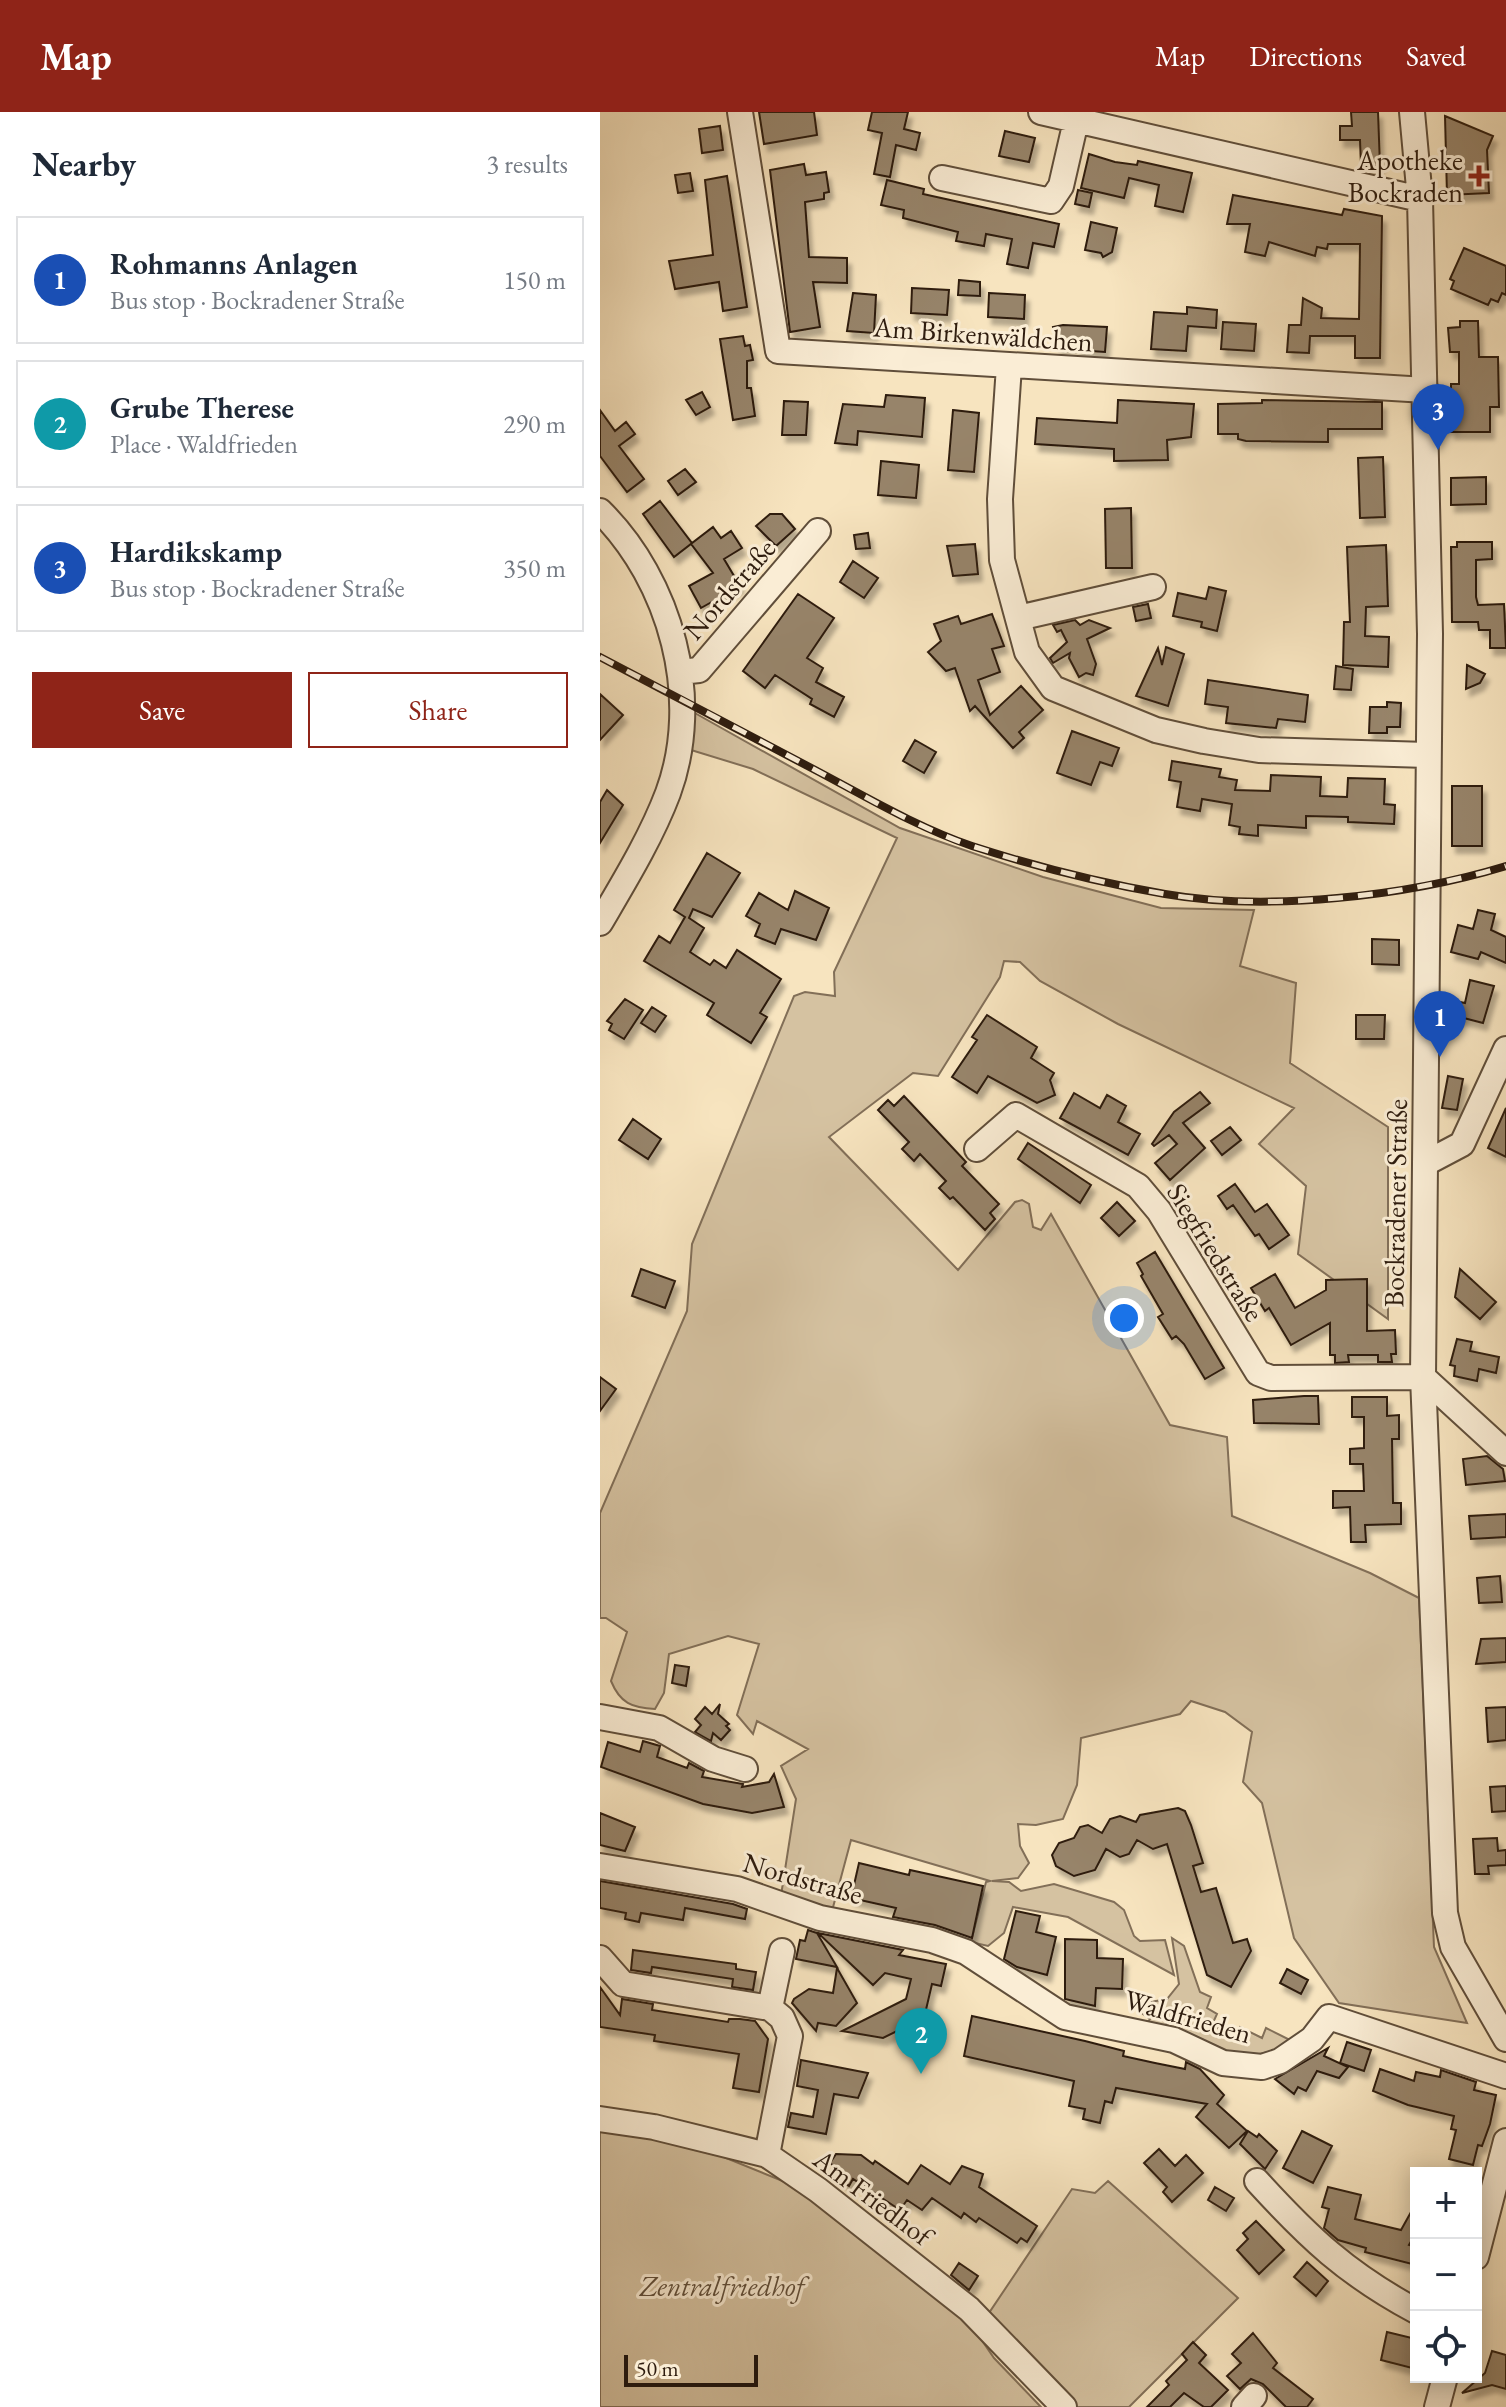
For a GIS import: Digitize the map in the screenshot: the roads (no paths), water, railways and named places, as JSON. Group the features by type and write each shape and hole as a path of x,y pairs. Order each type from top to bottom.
{"street":[{"name":"Am Birkenwäldchen","path":"740,112 778,351 1426,390"},
{"path":"1041,112 1077,116 1420,199"},
{"name":"Bockradener Straße","path":"1412,112 1420,199 1426,390 1423,1377 1447,1930 1453,1947 1506,2039"},
{"path":"942,178 1051,201 1061,186 1077,116"},
{"path":"1009,366 1000,499 1002,560 1027,652 1053,688 1156,730 1259,750 1427,755"},
{"name":"Nordstraße","path":"600,511 636,553 648,576 664,616 680,672 684,700 668,793 600,923"},
{"name":"Nordstraße","path":"680,672 699,670 818,531"},
{"path":"1018,618 1153,587"},
{"path":"1426,1163 1462,1144 1503,1064"},
{"name":"Siegfriedstraße","path":"977,1149 1016,1115 1138,1186 1159,1211 1258,1373 1271,1378 1423,1377"},
{"path":"1423,1377 1506,1453"},
{"path":"600,1717 659,1728 713,1759 745,1769"},
{"name":"Nordstraße","path":"600,1866 737,1889 820,1918 932,1940 986,1963"},
{"path":"770,2008 782,1951"},
{"path":"600,1958 623,1984 770,2008 782,2018 790,2036 767,2155"},
{"name":"Waldfrieden","path":"986,1963 1065,2017 1174,2040 1223,2063 1262,2067 1280,2061 1312,2039 1329,2017 1506,2076"},
{"name":"Am Friedhof","path":"600,2119 654,2127 767,2155 818,2190 969,2309 1064,2407"},
{"path":"1481,2239 1506,2141"},
{"path":"1257,2181 1307,2236 1354,2275 1410,2308"}],"railway":[{"path":"600,657 933,830 972,846 1092,879 1205,899 1292,901 1426,886 1506,866"}],"place":[{"name":"Apotheke Bockraden","path":"1479,176"},
{"name":"Hardikskamp","path":"1438,450"},
{"name":"Rohmanns Anlagen","path":"1440,1057"},
{"name":"Grube Therese","path":"921,2074"}],"park label":[{"name":"Zentralfriedhof","path":"722,2286"}]}
